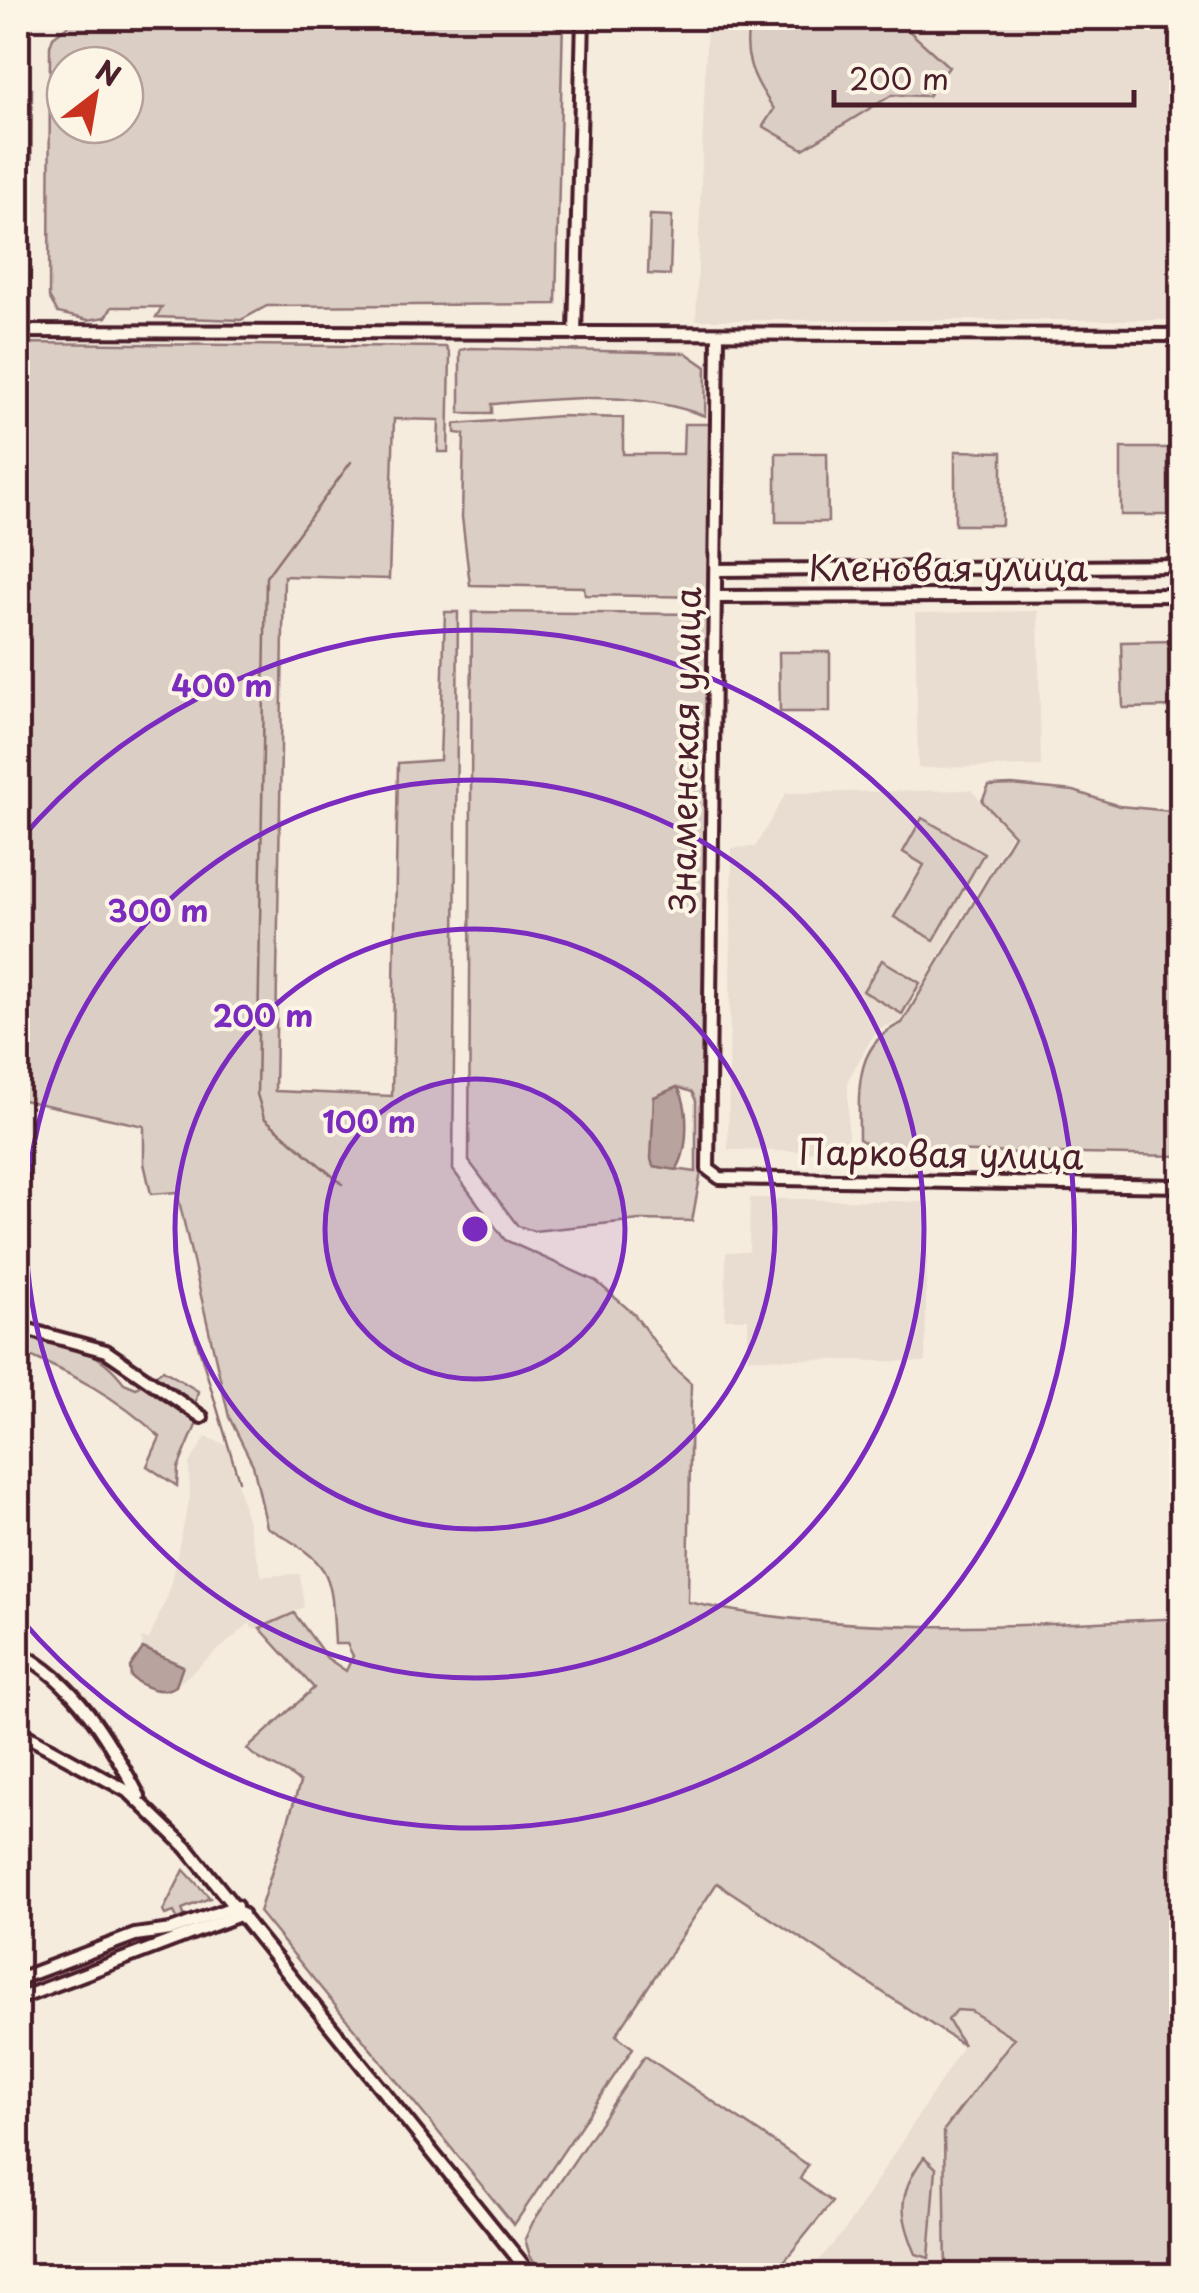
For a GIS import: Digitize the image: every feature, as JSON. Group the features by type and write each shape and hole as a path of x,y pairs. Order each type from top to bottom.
{"street":[{"path":"575,334 583,18"},
{"path":"18,332 1182,335"},
{"name":"Знаменская улица","path":"707,1164 718,336"},
{"name":"Кленовая улица","path":"716,570 1182,566"},
{"name":"Кленовая улица","path":"715,598 1182,595"},
{"name":"Парковая улица","path":"707,1164 720,1178 1182,1186"},
{"path":"18,1328 106,1351 202,1416"},
{"path":"18,1652 58,1680 102,1730 142,1802"},
{"path":"18,1732 106,1776 142,1802 239,1910 532,2276"},
{"path":"18,1979 135,1936 239,1910"},
{"path":"18,1999 239,1910"}],"shaded area":[{"path":"78,18 563,18 556,304 267,306 241,320 156,317 162,307 112,307 106,317 88,320 58,313 49,297 50,145 145,145 145,45 50,45 53,37"},
{"path":"707,18 1181,18 1181,320 696,320"},
{"path":"752,18 916,18 909,31 949,67 928,96 892,95 803,149 763,126 774,109 760,87 748,54"},
{"path":"18,89 32,89 30,318 18,320"},
{"path":"650,215 672,216 670,275 648,274"},
{"path":"18,343 446,347 450,355 448,452 438,452 439,420 394,419 389,579 284,576 275,1091 392,1096 398,763 440,760 445,612 458,612 453,1170 505,1240 596,1281 634,1314 672,1366 691,1383 688,1602 748,1613 872,1625 996,1626 1181,1618 1181,2275 946,2275 944,2130 1014,2038 971,2011 957,2010 948,2020 963,2045 717,1883 616,2035 633,2048 514,2225 259,1912 300,1783 247,1749 314,1688 260,1628 294,1613 327,1658 346,1671 353,1656 347,1644 335,1644 332,1601 325,1573 305,1551 267,1527 253,1465 229,1417 177,1192 151,1194 144,1163 144,1126 18,1099"},
{"path":"460,350 686,353 706,367 705,416 653,402 600,398 492,404 492,413 460,413"},
{"path":"560,416 623,418 623,454 683,454 684,424 710,424 709,597 585,595 584,587 470,585 462,517 464,434 455,433 455,424"},
{"path":"1121,448 1168,448 1168,515 1121,515"},
{"path":"955,451 1002,452 1002,525 955,525"},
{"path":"776,453 827,453 828,522 776,522"},
{"path":"1038,611 1041,766 918,768 915,613"},
{"path":"472,612 707,614 702,1167 692,1221 640,1220 534,1231 518,1226 469,1161","holes":["677,1087 692,1092 696,1101 696,1172 653,1166 654,1097"]},
{"path":"1175,641 1176,707 1123,708 1121,642"},
{"path":"779,652 830,652 830,712 780,712"},
{"path":"989,786 1074,791 1119,806 1181,812 1181,1156 879,1150 859,1139 860,1087 867,1057 886,1032 902,1023 1014,835 982,801"},
{"path":"971,790 1011,835 900,1022 877,1029 848,1080 848,1152 728,1150 732,848 755,847 786,793"},
{"path":"922,818 984,853 934,940 894,917 924,865 903,852"},
{"path":"882,960 920,983 902,1014 863,991"},
{"path":"677,1087 684,1104 686,1128 676,1170 653,1166 651,1159 654,1097"},
{"path":"750,1198 928,1202 925,1362 748,1358 748,1319 725,1319 726,1252 749,1252"},
{"path":"18,1334 64,1343 90,1353 124,1383 136,1388 163,1370 198,1391 193,1415 197,1423 178,1468 177,1486 147,1466 160,1437 93,1387 18,1351"},
{"path":"206,1437 227,1445 262,1576 300,1574 304,1607 260,1628 252,1629 250,1623 176,1686 180,1681 170,1657 143,1648 141,1638 149,1639 168,1595 190,1496 189,1464"},
{"path":"143,1648 183,1666 176,1686 153,1689 131,1677 130,1667"},
{"path":"184,1870 210,1898 182,1909 185,1918 178,1920 174,1912 165,1915 163,1911"},
{"path":"956,2010 970,2011 1014,2038 945,2130 946,2275 805,2276 845,2230 963,2046 948,2020"},
{"path":"645,2056 808,2165 800,2179 832,2202 773,2275 545,2275 530,2256 525,2239 533,2222"},
{"path":"924,2157 936,2168 929,2258 916,2254 904,2215 905,2193"}],"waterway":[{"path":"342,1184 264,1118 257,1094 266,577 351,462"},
{"path":"189,1315 239,1481"}]}
